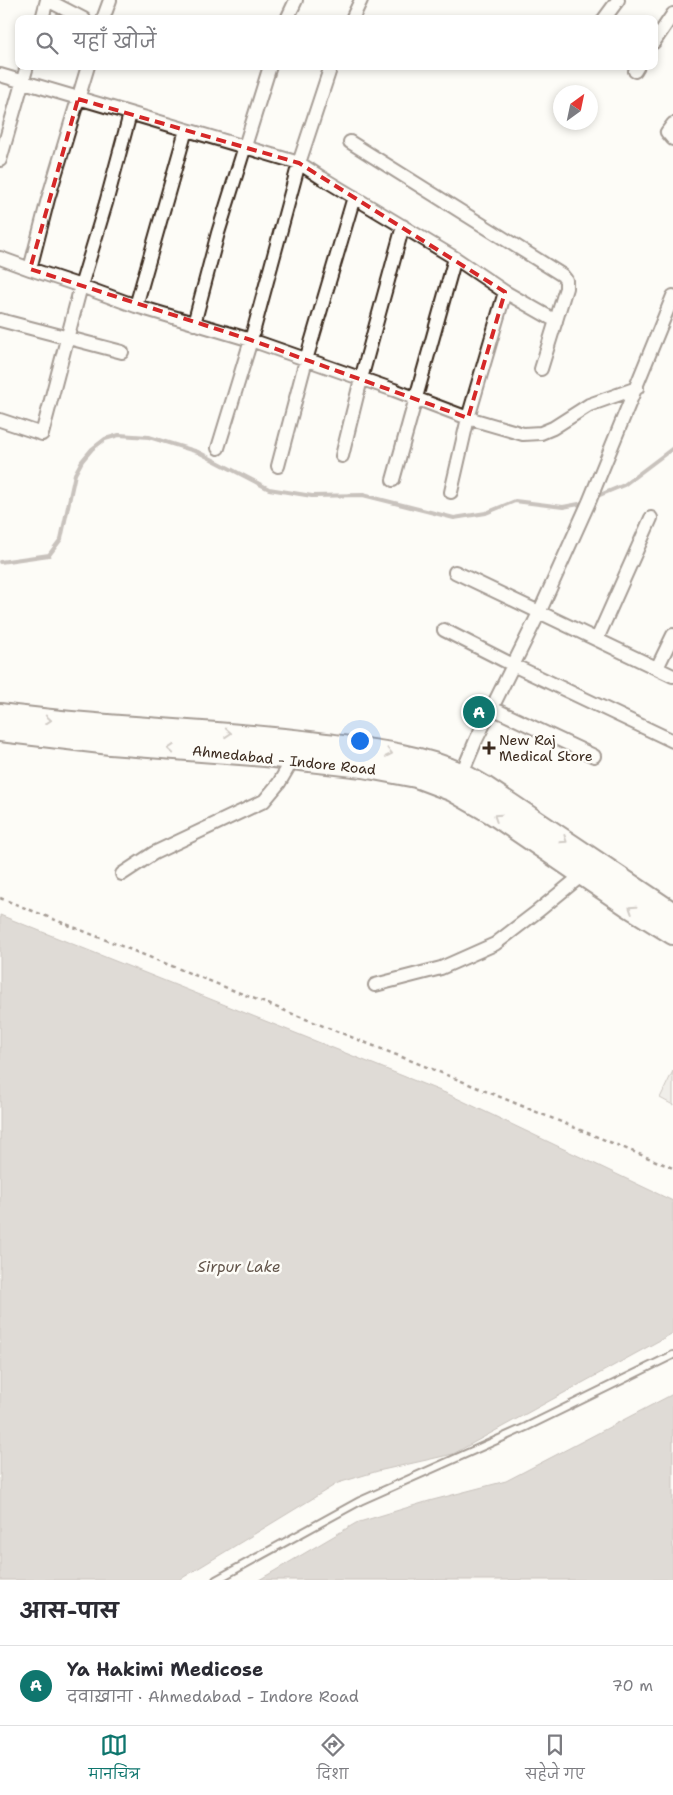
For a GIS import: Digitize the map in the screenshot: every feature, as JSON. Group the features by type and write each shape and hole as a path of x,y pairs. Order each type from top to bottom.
{"highway":[{"name":"Ahmedabad - Indore Road","path":"0,714 42,720 259,735 367,749 422,760 457,782 494,814 582,875 673,934"},
{"name":"Ahmedabad - Indore Road","path":"0,731 110,744 363,766 416,778 457,782 494,793 673,913"}],"street":[{"path":"43,15 47,0 76,15"},
{"path":"105,15 110,0"},
{"path":"289,15 296,0"},
{"path":"354,15 361,0"},
{"path":"607,15 618,0"},
{"path":"658,36 673,14"},
{"path":"0,160 26,70"},
{"path":"30,268 48,199 87,70"},
{"path":"194,324 218,234 269,70"},
{"path":"218,448 251,340 299,163 330,70"},
{"path":"0,76 299,163 455,258 505,292 556,321"},
{"path":"0,420 42,434 81,286 130,114"},
{"path":"673,124 667,132 673,139"},
{"path":"136,306 186,130"},
{"path":"350,142 562,275 566,280 566,288 541,369"},
{"path":"278,466 306,360 354,197"},
{"path":"342,456 403,226"},
{"path":"0,258 136,306 251,340 468,418 523,434 541,433 553,428 589,405 637,388"},
{"path":"393,480 455,258"},
{"path":"451,492 468,418 505,292"},
{"path":"457,782 539,613 605,465 673,296"},
{"path":"0,320 122,352"},
{"path":"597,639 651,518"},
{"path":"456,572 673,676"},
{"path":"444,630 673,741"},
{"path":"657,668 673,635"},
{"path":"492,708 594,756"},
{"path":"122,874 154,853 264,801 279,783 293,759"},
{"path":"375,985 441,968 495,944 582,875"}],"lane":[{"path":"216,1580 360,1501 526,1427 673,1356"}],"path":[{"path":"0,898 413,1062 673,1168"}],"highlighted area":[{"path":"78,99 299,163 505,292 468,418 251,340 30,269"}],"shaded area":[{"path":"673,1071 673,1105 660,1098"}],"water":[{"name":"Sirpur Lake","path":"0,915 448,1094 673,1201 673,1333 453,1454 378,1471 338,1483 179,1580 0,1580"},
{"path":"673,1394 673,1580 259,1580 356,1523 429,1501 506,1481"}],"waterway":[{"path":"0,562 49,555 61,539 75,474 82,461 92,449 105,439 119,435 149,437 198,452 269,489 312,496 363,495 454,518 486,513 515,501 563,507 586,501"},
{"path":"595,497 624,485 673,448"}],"place":[{"name":"Ya Hakimi Medicose","path":"479,712"},
{"name":"New Raj Medical Store","path":"489,748"}]}
